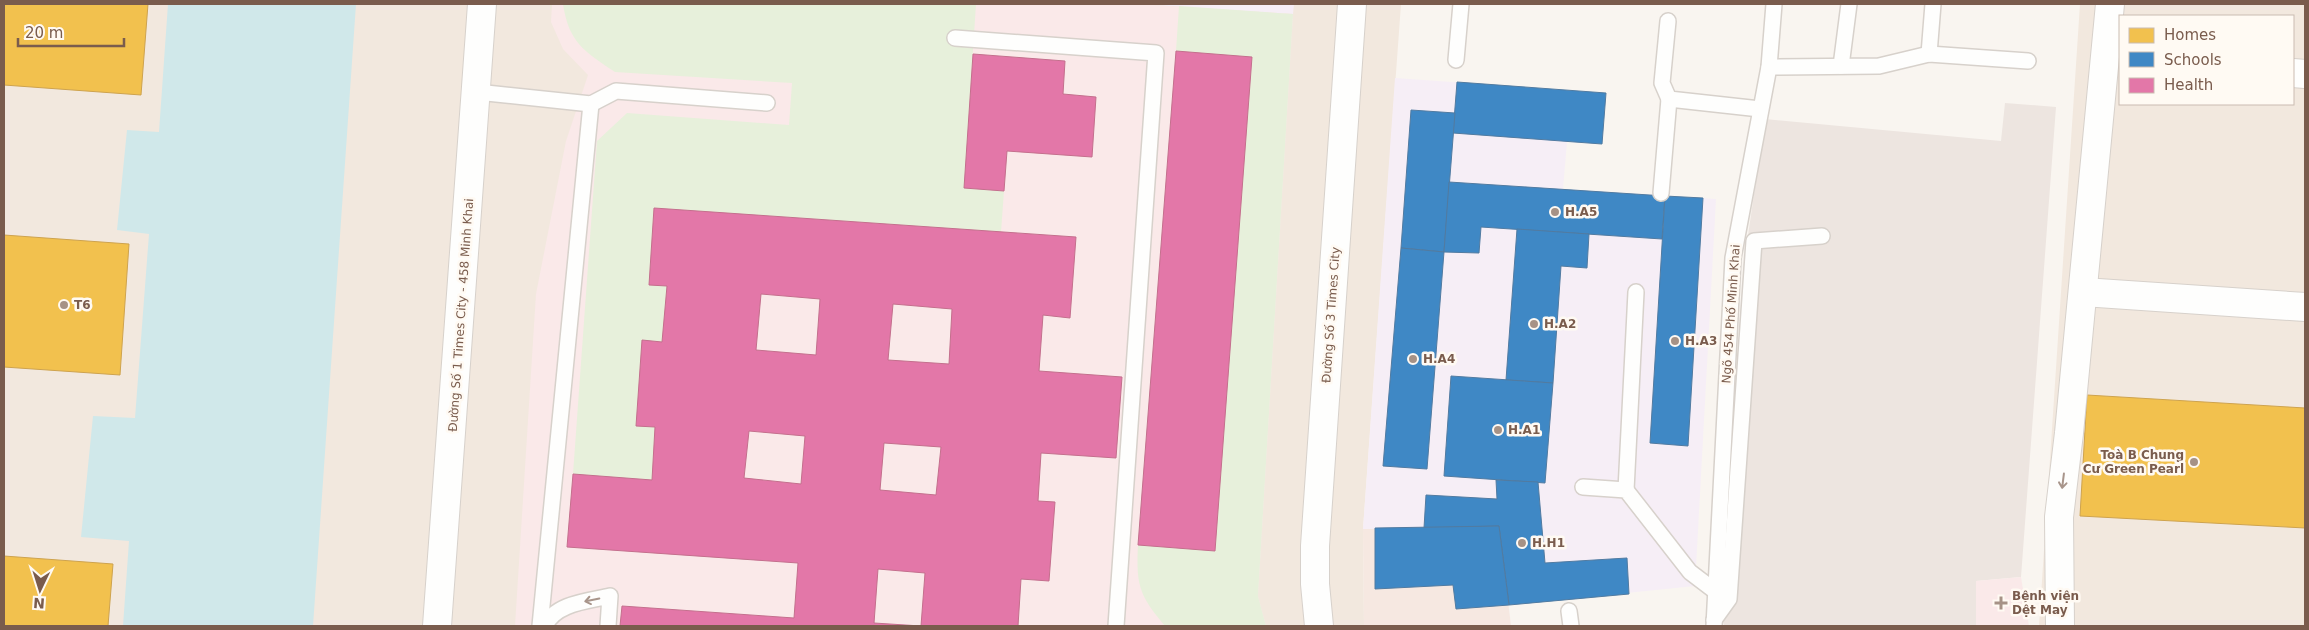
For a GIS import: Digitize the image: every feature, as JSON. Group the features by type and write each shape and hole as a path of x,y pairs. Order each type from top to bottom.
{"street":[{"name":"Đường Số 1 Times City - 458 Minh Khai","path":"437,626 482,4"},
{"name":"Đường Số 3 Times City","path":"1319,626 1316,600 1315,546 1352,4"},
{"path":"2060,626 2059,517 2083,292 2113,62 2110,4"},
{"path":"2083,292 2305,307"}],"lane":[{"path":"1456,60 1461,4"},
{"name":"Ngõ 454 Phố Minh Khai","path":"1714,623 1733,258 1769,67 1774,4"},
{"path":"1841,66 1849,4"},
{"path":"1929,54 1933,4"},
{"path":"1661,193 1669,99 1662,83 1668,20"},
{"path":"955,38 1156,53 1116,626"},
{"path":"1769,67 1879,66 1929,54 2028,61"},
{"path":"477,92 591,104 616,91 767,102"},
{"path":"1669,99 1760,109"},
{"path":"540,626 591,104"},
{"path":"1714,623 1729,599 1754,241 1822,236"},
{"path":"1636,292 1626,490 1690,572 1715,591"},
{"path":"1584,487 1626,490"},
{"path":"546,626 548,621 560,611 574,604 610,596 608,626"}],"shaded area":[{"path":"4,4 1401,4 1363,529 1364,626 4,626"},
{"path":"552,4 1138,4 1293,14 1258,596 1266,626 515,626 536,294 566,141 588,75 563,49 551,22"},
{"path":"1138,4 1294,4 1293,14"},
{"path":"2080,4 2305,4 2305,626 2039,626"},
{"path":"1395,78 1606,93 1602,144 1567,142 1563,189 1716,199 1695,586 1509,605 1424,528 1363,529"},
{"path":"2005,103 2056,107 2021,577 1976,581 1976,625 1724,626 1721,598 1744,263 1765,119 2001,141"},
{"path":"1499,526 1511,626 1364,626 1363,529"},
{"name":"Bệnh viện Dệt May","path":"2021,577 2029,626 1962,626 1976,625 1976,581"}],"green space":[{"path":"563,4 976,4 964,188 1004,191 1001,232 655,208 649,284 667,286 662,342 642,341 636,426 655,427 652,480 573,474 597,141 627,113 789,125 792,83 615,72 580,45 569,28"},
{"path":"1179,6 1293,14 1258,596 1266,626 1165,626 1150,606 1141,589 1139,580 1138,545 1215,551 1252,57 1176,51"}],"water":[{"path":"168,4 356,4 313,626 123,626 129,541 81,537 93,416 135,418 149,234 117,230 127,130 159,132"}],"building: Homes":[{"path":"4,4 148,4 141,95 4,85"},
{"name":"T6","path":"4,235 129,244 120,375 4,367"},
{"name":"Toà B Chung Cư Green Pearl","path":"2087,395 2305,408 2305,528 2080,516"},
{"path":"4,556 113,564 108,626 4,626"}],"building: Schools":[{"path":"1457,82 1606,93 1602,144 1453,133"},
{"path":"1411,110 1455,113 1444,252 1401,248"},
{"name":"H.A5","path":"1449,182 1665,196 1662,239 1481,227 1479,253 1444,252"},
{"name":"H.A3","path":"1665,196 1703,198 1688,446 1650,443"},
{"name":"H.A2","path":"1517,229 1589,234 1587,268 1561,266 1553,383 1506,380"},
{"name":"H.A4","path":"1401,248 1444,252 1427,469 1383,466"},
{"name":"H.A1","path":"1451,376 1553,383 1545,483 1444,476"},
{"name":"H.H1","path":"1496,480 1538,482 1545,563 1627,558 1629,594 1509,605 1499,526 1424,528 1426,495 1497,499"},
{"path":"1499,526 1509,605 1456,609 1453,585 1375,589 1375,528"}],"building: Health":[{"path":"1176,51 1252,57 1215,551 1138,545"},
{"path":"973,54 1065,61 1063,94 1096,97 1092,157 1007,151 1004,191 964,188"},
{"path":"654,208 1076,237 1070,318 1043,315 1039,371 1122,377 1116,458 1041,453 1038,501 1055,502 1049,581 1021,579 1018,626 921,626 620,626 622,606 794,618 798,563 567,547 573,474 652,480 655,427 636,426 642,340 662,342 667,286 649,285","holes":["761,294 820,299 816,355 756,350","893,304 952,309 949,364 888,360","749,431 805,436 801,484 744,478","884,443 941,447 936,495 880,490","878,569 925,573 921,626 874,623"]}],"place":[{"name":"H.A5","path":"1555,212"},
{"name":"T6","path":"64,305"},
{"name":"H.A2","path":"1534,324"},
{"name":"H.A3","path":"1675,341"},
{"name":"H.A4","path":"1413,359"},
{"name":"H.A1","path":"1498,430"},
{"name":"Toà B Chung Cư Green Pearl","path":"2194,462"},
{"name":"H.H1","path":"1522,543"},
{"name":"Bệnh viện Dệt May","path":"2001,603"}]}
